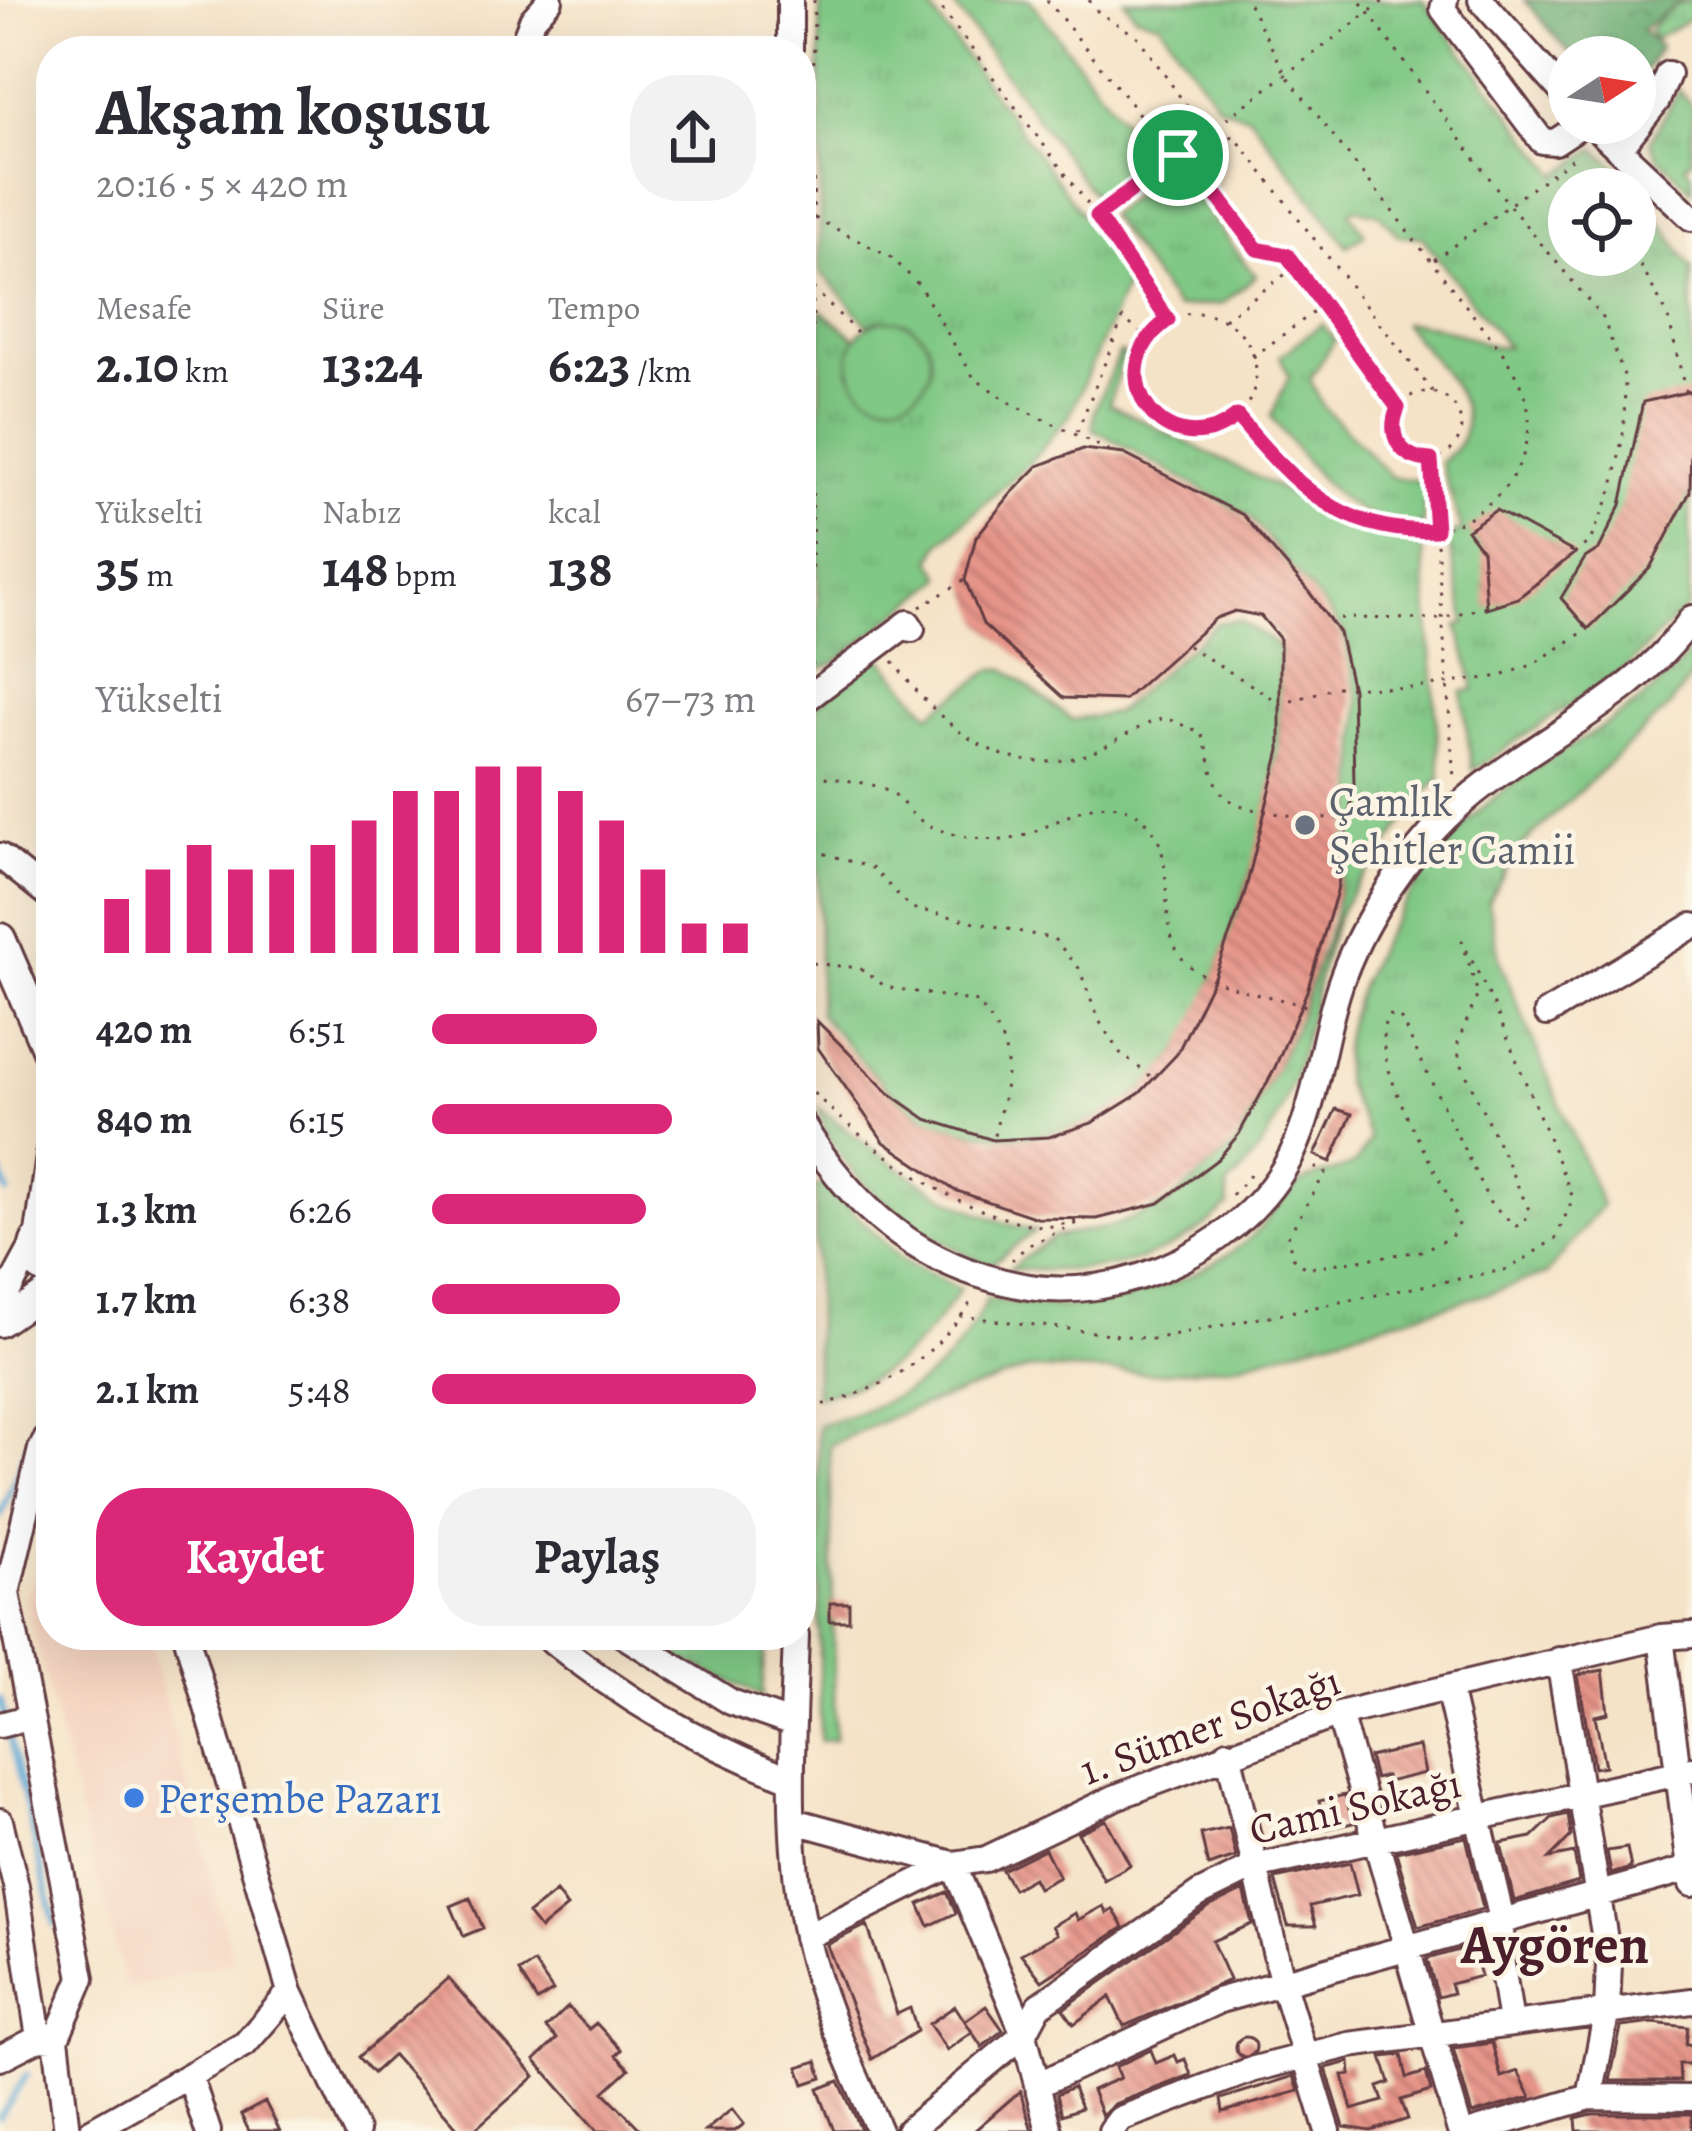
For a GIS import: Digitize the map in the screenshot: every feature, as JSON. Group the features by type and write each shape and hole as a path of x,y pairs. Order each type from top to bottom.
{"main road":[{"path":"0,939 36,1022"}],"street":[{"path":"526,36 532,20 550,0"},
{"path":"790,0 790,36"},
{"path":"1445,0 1443,9 1542,142 1548,142"},
{"path":"1481,0 1548,75"},
{"path":"1619,149 1657,101 1668,74"},
{"path":"1611,144 1692,218"},
{"path":"816,1134 866,1209 902,1240 976,1277 1046,1291 1105,1287 1169,1265 1216,1238 1256,1205 1296,1146 1337,992 1380,902 1434,831 1496,774 1658,661 1692,618"},
{"path":"816,692 911,622"},
{"path":"0,856 36,886"},
{"path":"1546,1013 1692,926"},
{"path":"0,1306 7,1278 36,1241"},
{"path":"0,1324 36,1299"},
{"path":"0,2058 47,2039 82,1978 7,1593 36,1470"},
{"path":"1660,1636 1692,1616"},
{"path":"1660,1636 1692,1635"},
{"path":"1037,2085 1220,2000 1599,1892 1691,1874 1685,1772 1660,1636"},
{"name":"1. Sümer Sokağı","path":"806,1937 953,1864 986,1859 1116,1797 1228,1752 1340,1714 1660,1636"},
{"path":"190,1650 290,1992 356,2131"},
{"path":"564,1650 633,1704 706,1745 791,1779"},
{"path":"647,1650 730,1702 793,1724"},
{"path":"795,1650 791,1779 806,1937 824,1998 879,2131"},
{"path":"1559,1660 1610,1964 1607,2010 1590,2098"},
{"path":"1448,1688 1502,1920 1500,1952 1511,2023"},
{"path":"1340,1714 1460,2131"},
{"path":"0,1725 31,1718"},
{"path":"1228,1752 1282,1981 1328,2131"},
{"name":"Cami Sokağı","path":"908,2131 1024,2034 1039,2006 1198,1894 1254,1867 1685,1772"},
{"path":"0,1821 8,1882 67,2131"},
{"path":"794,1821 953,1864 1024,2034 1049,2131"},
{"path":"91,2131 245,2044 290,1992"},
{"path":"1112,2131 1120,2119 1304,2054 1692,2001"},
{"path":"190,2077 208,2131"},
{"path":"1474,2131 1540,2123 1590,2098 1692,2098"}],"path":[{"path":"814,0 814,36"},
{"path":"935,0 1097,216 1168,320"},
{"path":"1047,0 1162,144 1196,168 1257,249 1287,255 1398,408"},
{"path":"1089,0 1138,37 1209,132 1235,137 1433,392 1452,403 1461,423 1456,444 1431,460 1416,459 1398,445 1392,423 1411,395 1433,392"},
{"path":"1237,416 1301,488 1381,529 1436,530 1466,522 1500,494 1520,458 1529,418 1523,389 1505,356 1286,75 1247,0"},
{"path":"1328,618 1443,619 1518,598 1590,542 1613,488 1624,429 1625,378 1604,319 1509,205 1359,0"},
{"path":"1097,216 1385,0"},
{"path":"1432,262 1509,205 1574,144"},
{"path":"816,219 892,258 919,285 974,378 1114,453"},
{"path":"1223,320 1295,267"},
{"path":"1646,276 1668,316 1686,394"},
{"path":"816,291 858,334"},
{"path":"1253,357 1323,305"},
{"path":"1205,314 1223,320 1238,331 1253,357 1255,385 1237,416 1215,430 1195,434 1156,418 1137,383 1137,364 1148,339 1168,320 1205,314"},
{"path":"1076,435 1123,318 1148,339"},
{"path":"1431,460 1455,789"},
{"path":"911,622 964,580"},
{"path":"1188,646 1282,704 1336,687 1448,686 1532,665 1588,629"},
{"path":"881,650 940,720 970,743 997,754 1044,761 1072,757 1166,718 1200,732 1222,795 1239,806 1414,820 1426,815"},
{"path":"816,776 891,792 918,820 959,836 1006,840 1088,807 1118,806 1145,821 1159,843 1172,940 1181,955 1198,972 1314,1008 1309,1025"},
{"path":"1401,838 1414,820"},
{"path":"816,851 872,868 911,908 1054,939 1079,968 1098,1019 1119,1052 1154,1079"},
{"path":"816,965 860,968 886,987 977,1002 1004,1034 1008,1077 993,1140"},
{"path":"1234,1209 1232,1193 1261,1164"}],"shaded area":[{"name":"Perşembe Pazarı","path":"36,1573 36,1642 25,1600"},
{"name":"Perşembe Pazarı","path":"38,1650 152,1650 233,1961 126,1989"}],"green space":[{"path":"820,0 924,0 1129,278 1070,415 1030,462 940,544 932,560 943,578 833,664 817,670 821,310 855,338 849,371 870,395 887,402 917,392 880,320 868,325 820,271"},
{"path":"950,0 1030,0 1154,162 1099,203"},
{"path":"1124,0 1422,0 1553,168 1548,168 1548,276 1656,276 1656,218 1692,269 1689,605 1626,668 1472,769 1462,692 1475,689 1458,626 1466,623 1447,536 1462,530 1440,462 1458,445 1465,428 1464,410 1445,374 1403,323 1507,347 1422,237 1399,236 1379,214 1356,208 1349,212 1365,234 1347,246 1250,117 1218,105 1160,23 1135,15"},
{"path":"1524,0 1684,0 1641,30 1648,36 1555,36"},
{"path":"1692,0 1692,18 1656,38 1649,31 1672,5"},
{"path":"1679,90 1692,106 1692,159 1685,166 1692,173 1692,191 1658,157 1651,144 1656,144 1656,131"},
{"path":"1595,149 1619,168 1568,168"},
{"path":"1172,167 1256,276 1222,304 1176,308 1108,215"},
{"path":"890,320 919,332 931,361 919,390 890,402 861,390 849,361 861,332"},
{"path":"1322,324 1335,340 1310,379 1322,405 1391,477 1426,481 1423,526 1397,525 1353,507 1317,475 1271,416 1289,376 1280,356"},
{"path":"1119,353 1124,354 1109,404 1368,532 1422,539 1441,779 1418,801 1341,909 1288,1095 1253,1158 1227,1186 1228,1206 1178,1243 1126,1263 1070,1270 1009,1269 1053,1237 1110,1227 1166,1205 1237,1144 1295,1028 1333,920 1356,800 1359,702 1344,633 1248,515 1093,429 1094,411"},
{"path":"1239,620 1279,646 1278,746 1265,817 1240,906 1208,993 1175,1055 1125,1103 1064,1130 997,1135 964,1130 915,1110 885,1086 819,1014 817,704 880,657 930,714 993,669 1005,669 1072,720 1115,713 1217,623"},
{"path":"1692,649 1692,675 1671,705 1517,850 1488,902 1500,962 1602,1205 1547,1274 1236,1365 1154,1373 1029,1369 903,1412 830,1445 835,1740 820,1741 818,1425 873,1407 919,1383 957,1348 987,1298 1020,1304 1086,1305 1150,1291 1240,1246 1302,1182 1356,1163 1370,1139 1345,1081 1344,1046 1369,967 1415,887 1442,851 1495,797 1625,712 1672,673"},
{"path":"819,1108 947,1197 1035,1231 990,1265 940,1240 863,1181 827,1134"},
{"path":"825,1184 903,1261 960,1289 900,1359 862,1382 816,1396 816,1186"},
{"path":"765,1650 762,1696 668,1653"}],"building":[{"path":"1692,391 1690,492 1650,568 1588,629 1561,598 1585,558 1599,549 1621,505 1643,402"},
{"name":"Çamlık Şehitler Camii","path":"1083,449 1124,454 1243,515 1310,593 1339,633 1352,689 1354,784 1337,891 1307,991 1273,1072 1239,1134 1218,1159 1159,1203 1097,1219 1037,1218 954,1190 884,1142 818,1048 817,1021 889,1093 926,1119 993,1140 1049,1137 1092,1123 1140,1093 1177,1054 1214,977 1244,896 1280,750 1280,639 1261,616 1235,611 1216,618 1124,700 1064,698 983,624 965,580 976,537 1010,495 1038,466"},
{"path":"1496,510 1575,553 1518,598 1486,608 1482,550 1467,530"},
{"path":"1336,1109 1352,1114 1331,1162 1315,1155"},
{"path":"830,1603 849,1603 849,1621 830,1621"},
{"path":"1603,1670 1608,1713 1595,1716 1605,1766 1594,1768 1578,1675"},
{"path":"1419,1746 1425,1773 1387,1782 1386,1776 1375,1779 1369,1757"},
{"path":"1345,1795 1353,1823 1326,1829 1319,1801"},
{"path":"1568,1814 1571,1836 1549,1858 1574,1853 1579,1882 1514,1901 1501,1843 1532,1837 1552,1818"},
{"path":"1106,1820 1130,1865 1104,1880 1078,1833"},
{"path":"1229,1828 1236,1857 1208,1866 1201,1834"},
{"path":"1466,1837 1483,1909 1418,1927 1396,1852"},
{"path":"1627,1848 1631,1868 1611,1874 1607,1851"},
{"path":"1045,1849 1059,1877 1038,1888 1033,1878 1013,1889 1002,1870"},
{"path":"1350,1863 1358,1895 1310,1906 1316,1926 1288,1926 1275,1879"},
{"path":"1244,1890 1252,1924 1212,1941 1229,1980 1124,2026 1110,1997 1074,2024 1063,2009 1207,1908"},
{"path":"556,1892 567,1907 540,1929 528,1914"},
{"path":"947,1892 956,1913 929,1926 919,1904"},
{"path":"470,1898 483,1928 464,1936 451,1906"},
{"path":"1103,1906 1107,1913 1113,1909 1124,1927 1042,1981 1021,1954 1057,1934 1052,1926 1075,1913 1078,1920"},
{"path":"867,1925 897,2014 910,2008 917,2031 872,2059 827,1945"},
{"path":"1473,1946 1481,1976 1450,1984 1453,1993 1438,1997 1427,1959"},
{"path":"534,1963 553,1991 537,2001 519,1972"},
{"path":"448,1978 535,2076 473,2131 460,2131 393,2055 373,2073 359,2057"},
{"path":"955,2006 972,2032 947,2050 929,2024"},
{"path":"986,2006 1003,2030 982,2047 965,2021"},
{"path":"568,2007 589,2029 596,2023 621,2050 616,2055 629,2069 604,2092 642,2131 597,2131 535,2060 557,2039 546,2028"},
{"path":"1653,2023 1688,2027 1686,2045 1692,2044 1692,2064 1679,2064 1680,2081 1610,2081 1621,2027"},
{"path":"1246,2037 1256,2047 1246,2057 1236,2047"},
{"path":"1492,2043 1501,2077 1518,2071 1531,2097 1472,2114 1453,2048"},
{"path":"1151,2050 1156,2063 1175,2055 1178,2062 1185,2059 1191,2075 1114,2104 1102,2116 1092,2090 1120,2078 1115,2067"},
{"path":"1402,2055 1407,2078 1426,2072 1431,2091 1401,2100 1408,2119 1371,2131 1344,2127 1326,2068 1350,2062 1351,2075 1343,2075 1352,2110 1383,2101 1378,2087 1390,2083 1382,2057"},
{"path":"817,2061 822,2078 804,2084 798,2067"},
{"path":"1294,2076 1299,2091 1223,2112 1221,2099"},
{"path":"839,2081 861,2130 834,2131 818,2089"},
{"path":"1073,2087 1081,2108 1062,2115 1057,2094"},
{"path":"1020,2091 1032,2131 974,2131"},
{"path":"265,2102 280,2131 249,2131 241,2115"},
{"path":"732,2109 744,2124 735,2131 705,2131"},
{"path":"1692,2114 1692,2131 1577,2131 1576,2118"}],"waterway":[{"path":"0,1169 8,1193"},
{"path":"0,1516 36,1424"},
{"path":"0,1699 5,1719"},
{"path":"8,1731 55,1925"},
{"path":"0,2117 27,2074"}],"place":[{"name":"Çamlık Şehitler Camii","path":"1305,825"},
{"name":"Perşembe Pazarı","path":"134,1798"}],"district":[{"name":"Aygören","path":"1555,1945"}],"route":[{"path":"1178,155 1196,168 1257,249 1287,255 1398,408 1392,423 1398,445 1416,459 1431,460 1436,530 1381,529 1301,488 1237,416 1215,430 1195,434 1174,430 1144,402 1137,383 1142,346 1168,320 1097,216 1178,155"}]}
